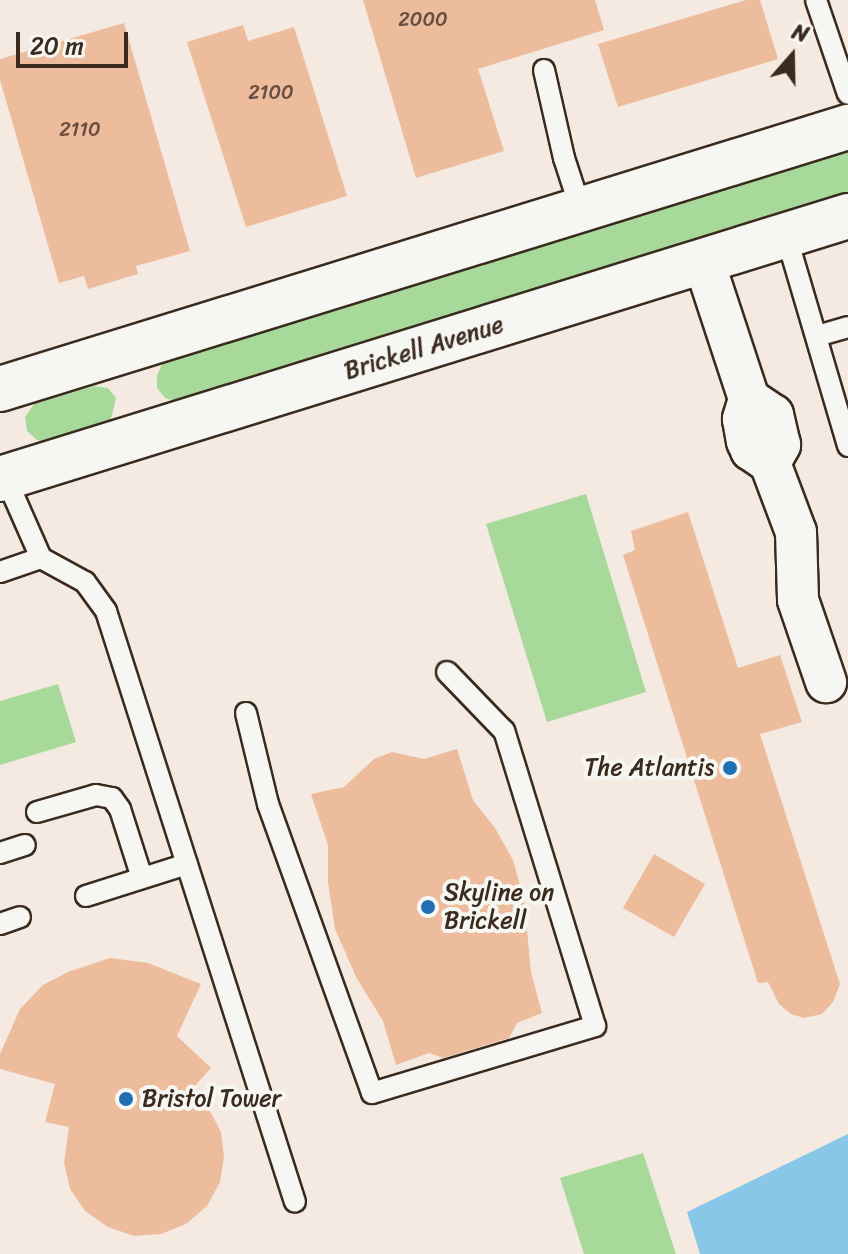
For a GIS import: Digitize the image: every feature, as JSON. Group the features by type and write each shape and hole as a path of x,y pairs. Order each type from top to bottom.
{"main road":[{"path":"1,381 581,210 848,127"},
{"name":"Brickell Avenue","path":"2,473 848,216"}],"street":[{"path":"704,262 749,399 743,419 747,441 751,450 770,463 796,532 798,600 826,682"}],"lane":[{"path":"816,0 848,94"},
{"path":"544,70 564,158 581,210"},
{"path":"786,235 846,438"},
{"path":"817,336 848,327"},
{"path":"2,473 41,558 85,582 106,611 295,1202"},
{"path":"0,572 41,558"},
{"path":"246,713 268,804 372,1093 595,1026 504,731 447,672"},
{"path":"37,812 96,795 112,798 120,809 142,878"},
{"path":"0,853 25,845"},
{"path":"86,896 187,864"},
{"path":"0,924 20,917"}],"green space":[{"path":"848,151 848,194 178,402 165,398 157,388 157,376 162,364"},
{"path":"95,386 108,388 116,398 110,423 48,443 37,440 27,431 25,417 35,403"},
{"path":"586,494 646,692 547,722 486,524"},
{"path":"58,684 76,742 0,765 0,701"},
{"path":"643,1153 676,1254 584,1254 560,1178"}],"water":[{"path":"848,1134 848,1254 700,1254 687,1212"}],"building":[{"path":"363,0 595,0 604,30 478,69 504,151 416,178"},
{"path":"746,0 760,0 778,59 618,107 598,44"},
{"path":"124,23 190,251 136,266 138,274 88,289 84,276 59,283 0,80 0,59"},
{"path":"243,25 248,41 294,27 347,196 246,227 187,42"},
{"name":"The Atlantis","path":"688,512 738,668 780,655 802,722 760,734 840,984 833,1002 822,1014 804,1018 791,1014 779,1004 768,982 758,983 623,555 635,550 631,531"},
{"name":"Skyline on Brickell","path":"457,749 473,800 495,828 513,860 524,899 531,972 542,1013 517,1023 509,1038 443,1058 429,1053 396,1065 383,1021 356,977 335,929 328,882 328,845 311,794 344,787 374,759 392,752 424,759"},
{"path":"654,854 705,884 674,937 623,908"},
{"name":"Bristol Tower","path":"110,958 148,963 201,984 177,1036 211,1068 191,1090 209,1109 221,1132 224,1157 220,1182 207,1206 186,1224 161,1234 134,1236 108,1227 85,1211 70,1189 64,1163 69,1127 45,1122 55,1084 0,1069 0,1054 20,1009 43,985 68,972"}],"place":[{"name":"The Atlantis","path":"730,768"},
{"name":"Skyline on Brickell","path":"428,907"},
{"name":"Bristol Tower","path":"126,1099"}]}
